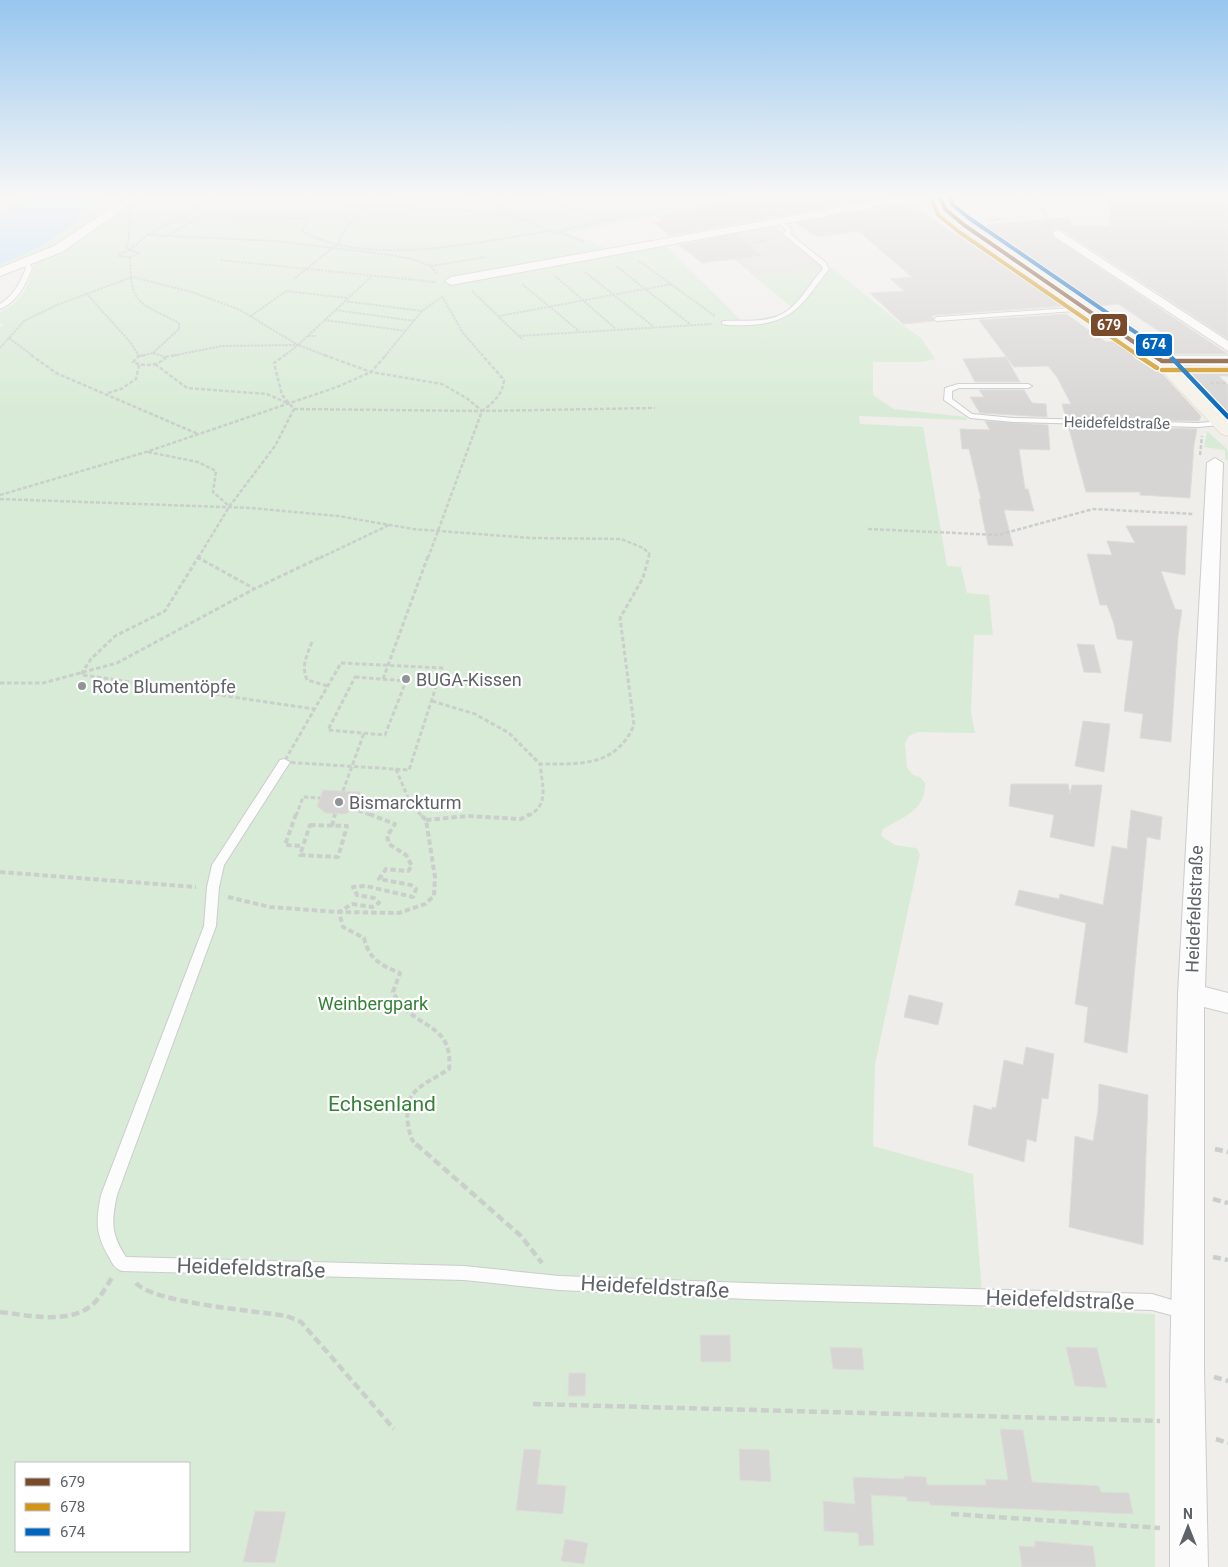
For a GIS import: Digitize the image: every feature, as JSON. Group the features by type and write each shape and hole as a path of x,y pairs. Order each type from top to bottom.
{"main road":[{"path":"1030,270 1162,361 1224,427"}],"street":[{"path":"451,281 518,270"},
{"path":"1112,270 1228,347"},
{"path":"1162,361 1228,361"},
{"name":"Heidefeldstraße","path":"1188,1567 1187,1421 1191,994 1218,568 1212,516 1215,463"},
{"path":"1191,994 1228,1003"}],"lane":[{"path":"0,308 21,290 28,270"},
{"path":"724,323 754,322 787,314 825,270"},
{"path":"937,318 1086,309"},
{"name":"Heidefeldstraße","path":"1028,386 965,385 952,388 947,393 948,400 970,416 1013,420 1224,427"},
{"path":"122,1264 106,1242 103,1221 109,1195 210,926 213,890 218,865 284,762"},
{"name":"Heidefeldstraße","path":"122,1264 464,1274 559,1283 747,1291 1152,1302 1188,1311"}],"path":[{"path":"131,270 130,284 139,302 179,323 179,329 154,353"},
{"path":"295,278 305,270"},
{"path":"315,270 431,283 451,281"},
{"path":"434,270 437,274 451,281"},
{"path":"621,270 691,325"},
{"path":"652,270 724,323"},
{"path":"548,271 617,329"},
{"path":"584,272 654,327"},
{"path":"0,348 24,321 57,304 132,277 192,292 251,316 298,345 371,372 442,384 468,399 482,411"},
{"path":"288,404 282,395 274,363 298,345 371,277"},
{"path":"0,495 146,452 337,387 371,372 422,311 452,286 451,281"},
{"path":"521,283 551,306 579,332"},
{"path":"498,316 672,284"},
{"path":"468,287 523,340"},
{"path":"251,316 286,291 347,298"},
{"path":"86,293 131,343 139,356"},
{"path":"383,679 482,411 493,403 504,387 504,380 463,333 442,296"},
{"path":"344,301 422,311"},
{"path":"334,310 415,321"},
{"path":"323,320 406,331"},
{"path":"519,336 724,323"},
{"path":"307,336 316,336"},
{"path":"9,338 56,373 108,393 198,434"},
{"path":"165,357 163,361 155,364 139,365 133,360 139,356 154,353 165,357 236,345 298,345"},
{"path":"155,364 188,388 267,394 294,409 482,411 655,408"},
{"path":"108,393 121,389 136,379 139,365"},
{"path":"81,674 91,659 115,636 165,611 197,556 275,446 294,409"},
{"path":"146,452 198,462 216,471 213,492 230,507"},
{"path":"0,500 230,507 338,516 370,520 389,526 531,538 597,536 621,539 643,548 649,553 648,569 624,606 620,618 634,725 630,737 620,749 604,759 579,764 540,764"},
{"path":"868,529 1004,534 1093,509 1212,516"},
{"path":"0,683 43,683 117,663 254,589 389,526"},
{"path":"197,556 254,589"},
{"path":"312,642 303,673 307,680 328,686"},
{"path":"341,664 388,666 442,668 409,770 284,762 341,664"},
{"path":"81,674 314,709"},
{"path":"355,677 406,681 385,735 364,733 328,730 355,677"},
{"path":"426,820 468,816 521,819 537,811 544,800 540,764 509,733 475,714 432,701"},
{"path":"343,791 364,733"},
{"path":"0,872 213,890 270,907 339,912 399,913 425,904 434,896 435,877 426,820 412,805 396,769"},
{"path":"303,846 285,845 303,797 320,798"},
{"path":"339,912 352,904 372,907 379,903 374,898 356,895 352,887 360,884 401,897 413,897 416,889 411,885 379,879 386,869 408,871 412,866 406,855 389,844 387,836 395,824 352,809"},
{"path":"332,826 335,814"},
{"path":"310,825 332,826 347,826 338,857 300,855 310,825"},
{"path":"339,912 343,927 364,938 367,954 379,964 400,973 393,992 402,1008 448,1042 452,1054 449,1069 412,1093 406,1108 411,1140 521,1236 559,1283"},
{"path":"0,1312 42,1316 71,1315 91,1306 122,1264 142,1290 169,1298 287,1316 301,1322 394,1429"},
{"path":"533,1404 1187,1421"},
{"path":"951,1514 1188,1530"}],"shaded area":[{"path":"747,270 808,270 755,277"}],"green space":[{"path":"33,270 493,270 465,275 457,284 480,277 520,270 690,270 743,322 786,313 791,307 755,277 807,270 835,270 921,338 935,359 922,362 873,362 873,395 894,409 966,417 967,420 859,416 860,424 923,427 947,566 961,567 967,593 989,595 993,635 974,635 971,713 975,733 918,732 909,736 905,743 907,768 913,775 920,777 925,783 922,800 912,812 883,829 881,836 895,845 916,848 920,854 875,1064 873,1146 973,1174 983,1308 1155,1314 1155,1567 0,1567 0,327 4,324 0,323 0,313 20,298 30,280"},
{"path":"1207,431 1228,450 1228,461 1225,459 1225,450 1204,447"}],"building":[{"path":"904,270 1017,270 1068,306 937,315 932,316 934,321 903,324 870,293 905,291 890,279 912,277"},
{"path":"1044,270 1103,270 1228,354 1167,354 1144,338 1166,336 1118,304 1097,306"},
{"path":"1123,270 1228,270 1228,339"},
{"path":"1066,314 1106,342 1118,341 1155,366 1201,416 1199,421 1066,418 1062,404 1071,404 1057,377 1048,366 1014,367 979,320"},
{"path":"1006,357 1020,382 975,382 963,359"},
{"path":"1180,367 1228,368 1228,376 1219,376 1228,385 1228,414"},
{"path":"979,390 1024,390 1032,403 1046,404 1047,417 980,413 970,397 984,397"},
{"path":"985,421 1048,425 1050,450 1019,449 1025,489 1028,489 1034,511 1004,510 1013,546 988,545 979,499 981,499 969,449 962,449 960,429 990,430"},
{"path":"1068,425 1197,429 1190,498 1140,495 1140,492 1086,492"},
{"path":"1126,526 1187,526 1185,575 1161,571 1175,609 1182,610 1178,636 1171,742 1140,738 1143,714 1124,711 1133,641 1117,639 1107,605 1100,605 1087,554 1112,555 1107,541 1135,543"},
{"path":"1077,644 1094,645 1101,673 1084,672"},
{"path":"1083,721 1110,724 1104,772 1075,766"},
{"path":"1011,784 1068,784 1070,794 1072,785 1102,785 1094,847 1050,837 1054,815 1009,806"},
{"name":"Bismarckturm","path":"323,790 361,792 358,807 345,814 325,813 317,806"},
{"path":"1131,810 1162,817 1160,840 1147,837 1127,1053 1084,1042 1088,1007 1075,1004 1086,923 1015,905 1019,890 1059,899 1060,894 1103,905 1112,846 1127,849"},
{"path":"909,995 943,1003 938,1025 904,1017"},
{"path":"1026,1047 1054,1054 1048,1099 1042,1098 1036,1142 1027,1139 1024,1162 968,1145 974,1105 992,1110 992,1107 996,1108 1004,1060 1023,1065"},
{"path":"1099,1084 1148,1095 1143,1245 1069,1227 1075,1136 1093,1141 1098,1110"},
{"path":"700,1335 730,1335 731,1362 701,1362"},
{"path":"830,1347 862,1348 864,1370 833,1369"},
{"path":"1066,1347 1097,1348 1107,1388 1075,1386"},
{"path":"569,1373 586,1373 585,1396 568,1396"},
{"path":"1000,1429 1023,1430 1032,1482 1099,1486 1101,1492 1129,1493 1133,1514 930,1505 929,1502 907,1501 907,1497 871,1495 874,1545 859,1546 858,1533 824,1531 823,1501 855,1504 853,1477 904,1479 904,1476 926,1477 927,1485 986,1485 985,1479 1008,1480"},
{"path":"524,1449 541,1450 537,1484 566,1486 563,1514 516,1510"},
{"path":"739,1449 769,1450 771,1482 740,1480"},
{"path":"255,1511 286,1512 275,1563 243,1562"},
{"path":"565,1539 588,1543 584,1564 561,1561"},
{"path":"1035,1541 1093,1546 1096,1567 1022,1567 1019,1546 1035,1547"}],"transit line":[{"name":"678","path":"1015,270 1157,368"},
{"name":"679","path":"1030,270 1162,361"},
{"name":"674","path":"1045,270 1168,354 1228,417"},
{"name":"679","path":"1162,361 1228,361"},
{"name":"678","path":"1162,370 1228,370"}],"place":[{"name":"BUGA-Kissen","path":"406,679"},
{"name":"Rote Blumentöpfe","path":"82,686"},
{"name":"Bismarckturm","path":"339,802"}],"park label":[{"name":"Weinbergpark","path":"373,1003"},
{"name":"Echsenland","path":"382,1104"}]}
